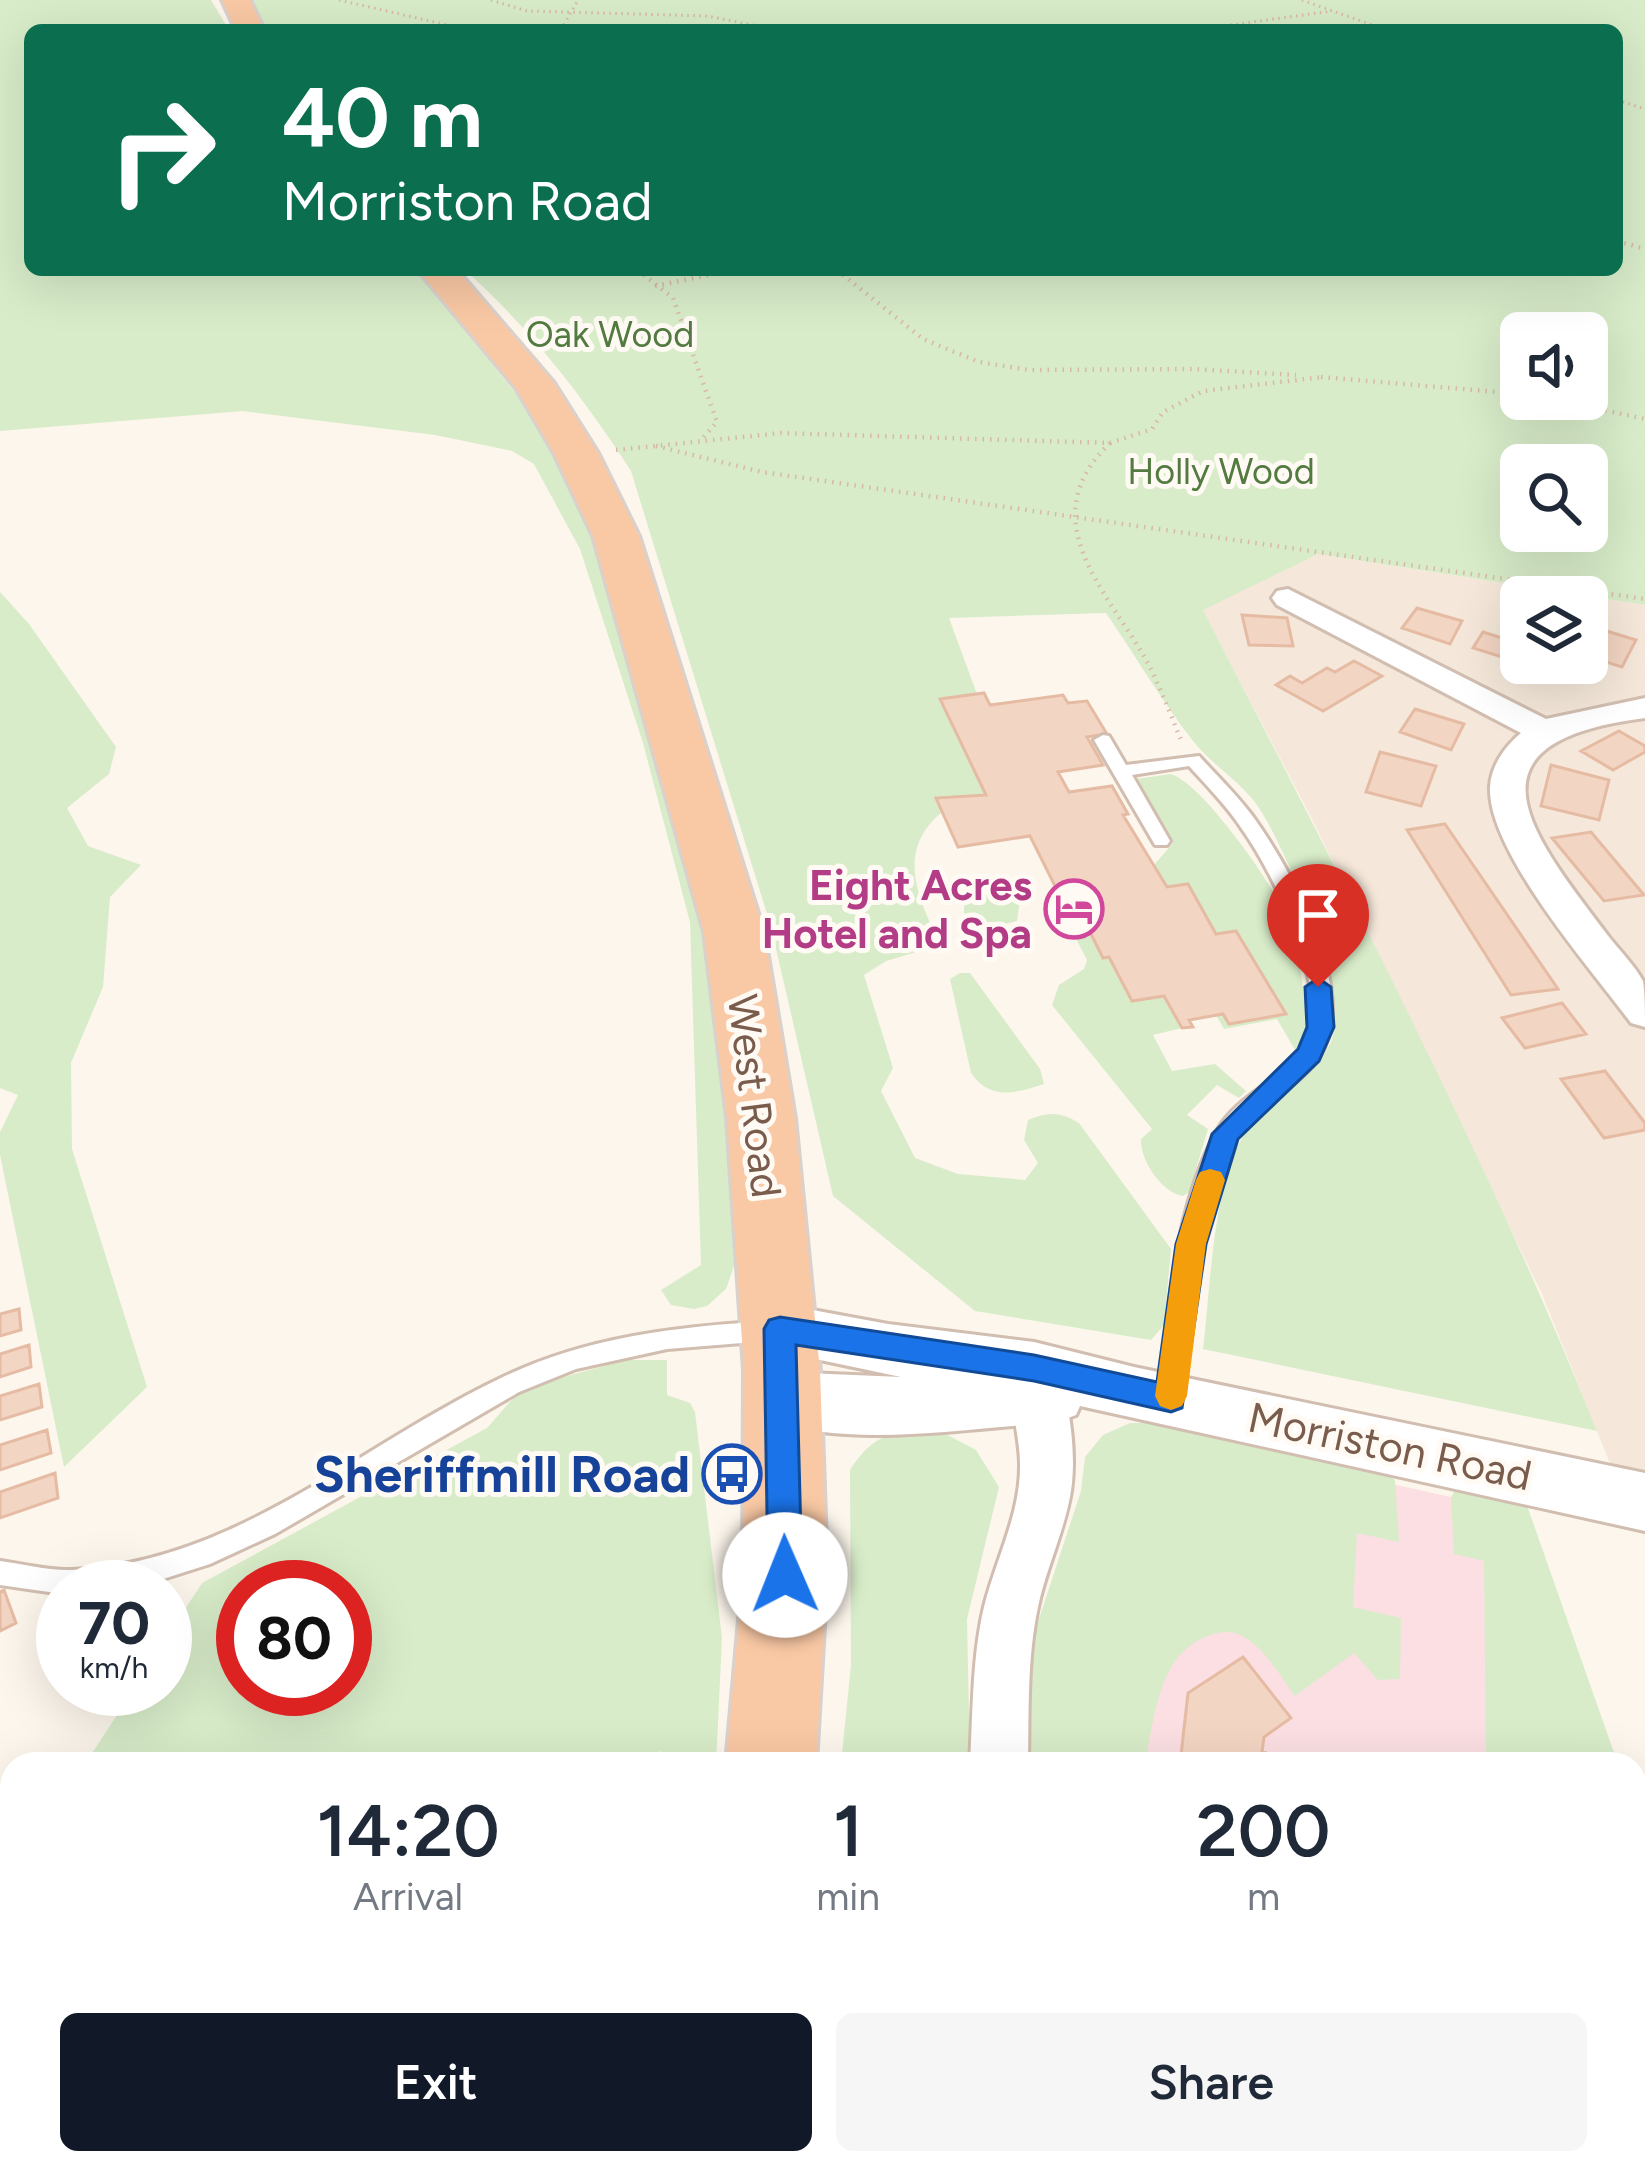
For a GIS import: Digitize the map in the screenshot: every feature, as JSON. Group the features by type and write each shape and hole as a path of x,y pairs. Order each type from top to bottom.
{"highway":[{"name":"West Road","path":"441,276 533,383 576,453 616,536 734,932 760,1118 781,1364 785,1575 773,1752"}],"street":[{"path":"1288,598 1541,730"},
{"path":"1645,708 1541,730 1514,759 1507,782 1513,828 1627,960 1645,1013"},
{"name":"Morriston Road","path":"781,1364 868,1406 1037,1382 1152,1396 1645,1502"},
{"path":"999,1752 1002,1666 1011,1606 1046,1490 1037,1382"}],"lane":[{"path":"1103,740 1161,842"},
{"path":"1121,771 1188,753 1247,822 1288,892 1314,963 1320,1027 1310,1054 1226,1134 1191,1244 1152,1396"},
{"path":"0,1574 77,1581 153,1574 244,1535 472,1404 554,1367 649,1339 781,1364"}],"path":[{"path":"338,0 443,24"},
{"path":"491,0 527,11 706,16 747,24"},
{"path":"565,24 578,0"},
{"path":"1303,0 1369,24"},
{"path":"1238,24 1332,11"},
{"path":"644,276 673,298 701,370 717,422 701,440"},
{"path":"653,286 704,276"},
{"path":"844,276 923,339 980,362 1028,370 1193,369 1500,392"},
{"path":"576,453 781,433 1110,443 1152,430 1159,412 1182,398 1239,383 1323,377"},
{"path":"1608,410 1645,418"},
{"path":"1110,443 1089,463 1071,518 1100,593 1145,658 1188,753"},
{"path":"656,446 762,472 1645,599"}],"shaded area":[{"path":"1318,554 1500,582 1500,684 1608,684 1608,599 1645,605 1645,1502 1623,1496 1542,1294 1312,819 1202,609"},
{"path":"1136,1473 1383,1482 1451,1497 1610,1752 1084,1752"}],"green space":[{"path":"0,0 211,0 225,24 24,24 24,276 420,276 534,410 607,547 729,1025 734,1266 726,1289 707,1306 671,1305 661,1290 701,1265 690,922 643,743 580,549 534,464 512,451 435,435 243,411 0,431"},
{"path":"236,0 1645,0 1645,605 1608,599 1608,576 1500,576 1500,582 1318,554 1203,610 1459,1118 1597,1431 1203,1349 1215,1235 1236,1150 1257,1116 1312,1067 1330,1044 1332,994 1312,923 1269,824 1250,796 1193,741 1106,613 949,618 977,694 940,700 986,795 936,798 942,812 919,843 915,876 941,945 886,961 864,975 893,1068 881,1091 915,1158 958,1174 1025,1180 1038,1163 1024,1140 1028,1120 1054,1114 1079,1123 1171,1249 1164,1325 1151,1340 975,1311 833,1196 771,927 631,471 555,365 471,276 1623,276 1623,24 247,24"},
{"path":"0,592 29,624 116,747 109,774 67,808 88,846 141,865 110,897 103,987 71,1063 72,1149 147,1387 64,1467 0,1155 0,1132 18,1095 0,1088"},
{"path":"1171,774 1219,816 1289,921 1308,1024 1307,1037 1295,1050 1277,1019 1224,1029 1216,1015 1285,1013 1236,931 1216,934 1188,884 1167,887 1154,865 1173,843 1136,779"},
{"path":"987,888 1006,891 1020,901 1017,921 988,928 964,916 964,897"},
{"path":"1067,909 1089,930 1103,957 1109,957 1131,1001 1164,996 1182,1028 1153,1035 1172,1071 1215,1064 1246,1091 1239,1098 1217,1085 1187,1115 1208,1129 1189,1192 1183,1196 1160,1182 1148,1165 1141,1139 1152,1129 1052,1005 1059,985 1084,969 1087,960 1063,914"},
{"path":"970,973 1040,1069 1044,1084 1014,1092 995,1091 971,1073 950,979"},
{"path":"627,1360 667,1360 667,1395 690,1403 695,1412 722,1638 717,1752 93,1752 116,1716 192,1716 192,1598 202,1583 216,1575 216,1716 372,1716 372,1560 244,1560 487,1428 515,1396 548,1381"},
{"path":"1165,1422 1374,1465 1395,1480 1399,1542 1357,1533 1353,1607 1401,1618 1400,1679 1378,1680 1354,1653 1295,1696 1254,1644 1233,1633 1216,1633 1194,1643 1171,1668 1158,1700 1147,1752 1022,1752 1035,1631 1081,1491 1085,1457 1103,1435 1130,1423"},
{"path":"940,1431 976,1450 999,1487 967,1619 970,1752 842,1752 851,1665 850,1470 878,1440"},
{"path":"1458,1485 1524,1497 1614,1752 1486,1752 1484,1561 1454,1554 1451,1497"}],"building":[{"path":"1417,608 1462,621 1450,644 1402,628"},
{"path":"1242,615 1287,618 1293,646 1249,645"},
{"path":"1608,631 1636,640 1622,667 1608,663"},
{"path":"1483,632 1500,637 1500,656 1473,648"},
{"path":"1354,661 1382,676 1323,711 1276,685 1290,676 1302,683 1327,668 1335,672"},
{"path":"984,693 990,705 1063,695 1068,703 1087,701 1107,734 1087,737 1103,765 1058,772 1069,792 1112,786 1128,814 1123,815 1167,887 1188,884 1216,934 1236,931 1286,1014 1229,1024 1223,1014 1189,1020 1193,1027 1182,1028 1164,996 1132,1001 1089,930 1078,932 1030,836 958,847 936,798 986,795 940,699"},
{"path":"1415,709 1464,724 1451,750 1400,732"},
{"path":"1619,731 1645,746 1645,752 1613,770 1581,751"},
{"path":"1380,752 1436,766 1421,806 1366,792"},
{"path":"1551,765 1609,780 1599,820 1541,806"},
{"path":"1445,824 1558,989 1511,995 1407,830"},
{"path":"1591,832 1644,895 1604,901 1552,838"},
{"path":"1562,1003 1586,1034 1525,1048 1502,1018"},
{"path":"1605,1071 1645,1123 1645,1130 1604,1138 1561,1079"},
{"path":"19,1309 21,1330 0,1336 0,1314"},
{"path":"29,1345 31,1367 0,1377 0,1354"},
{"path":"39,1384 42,1407 0,1420 0,1396"},
{"path":"47,1430 51,1453 0,1470 0,1445"},
{"path":"55,1473 58,1498 0,1518 0,1492"},
{"path":"4,1590 16,1623 0,1631 0,1592"},
{"path":"1243,1657 1291,1718 1264,1737 1262,1752 1181,1752 1188,1693"}],"slow traffic":[{"path":"1171,1396 1191,1244 1210,1180"}],"place":[{"name":"Eight Acres Hotel and Spa","path":"1074,909"},
{"name":"Sheriffmill Road","path":"732,1474"}],"route":[{"path":"785,1575 780,1329 1034,1368 1171,1399 1191,1244 1226,1134 1310,1054 1320,1027 1318,987"}],"park label":[{"name":"Oak Wood","path":"610,334"},
{"name":"Holly Wood","path":"1221,471"}]}
